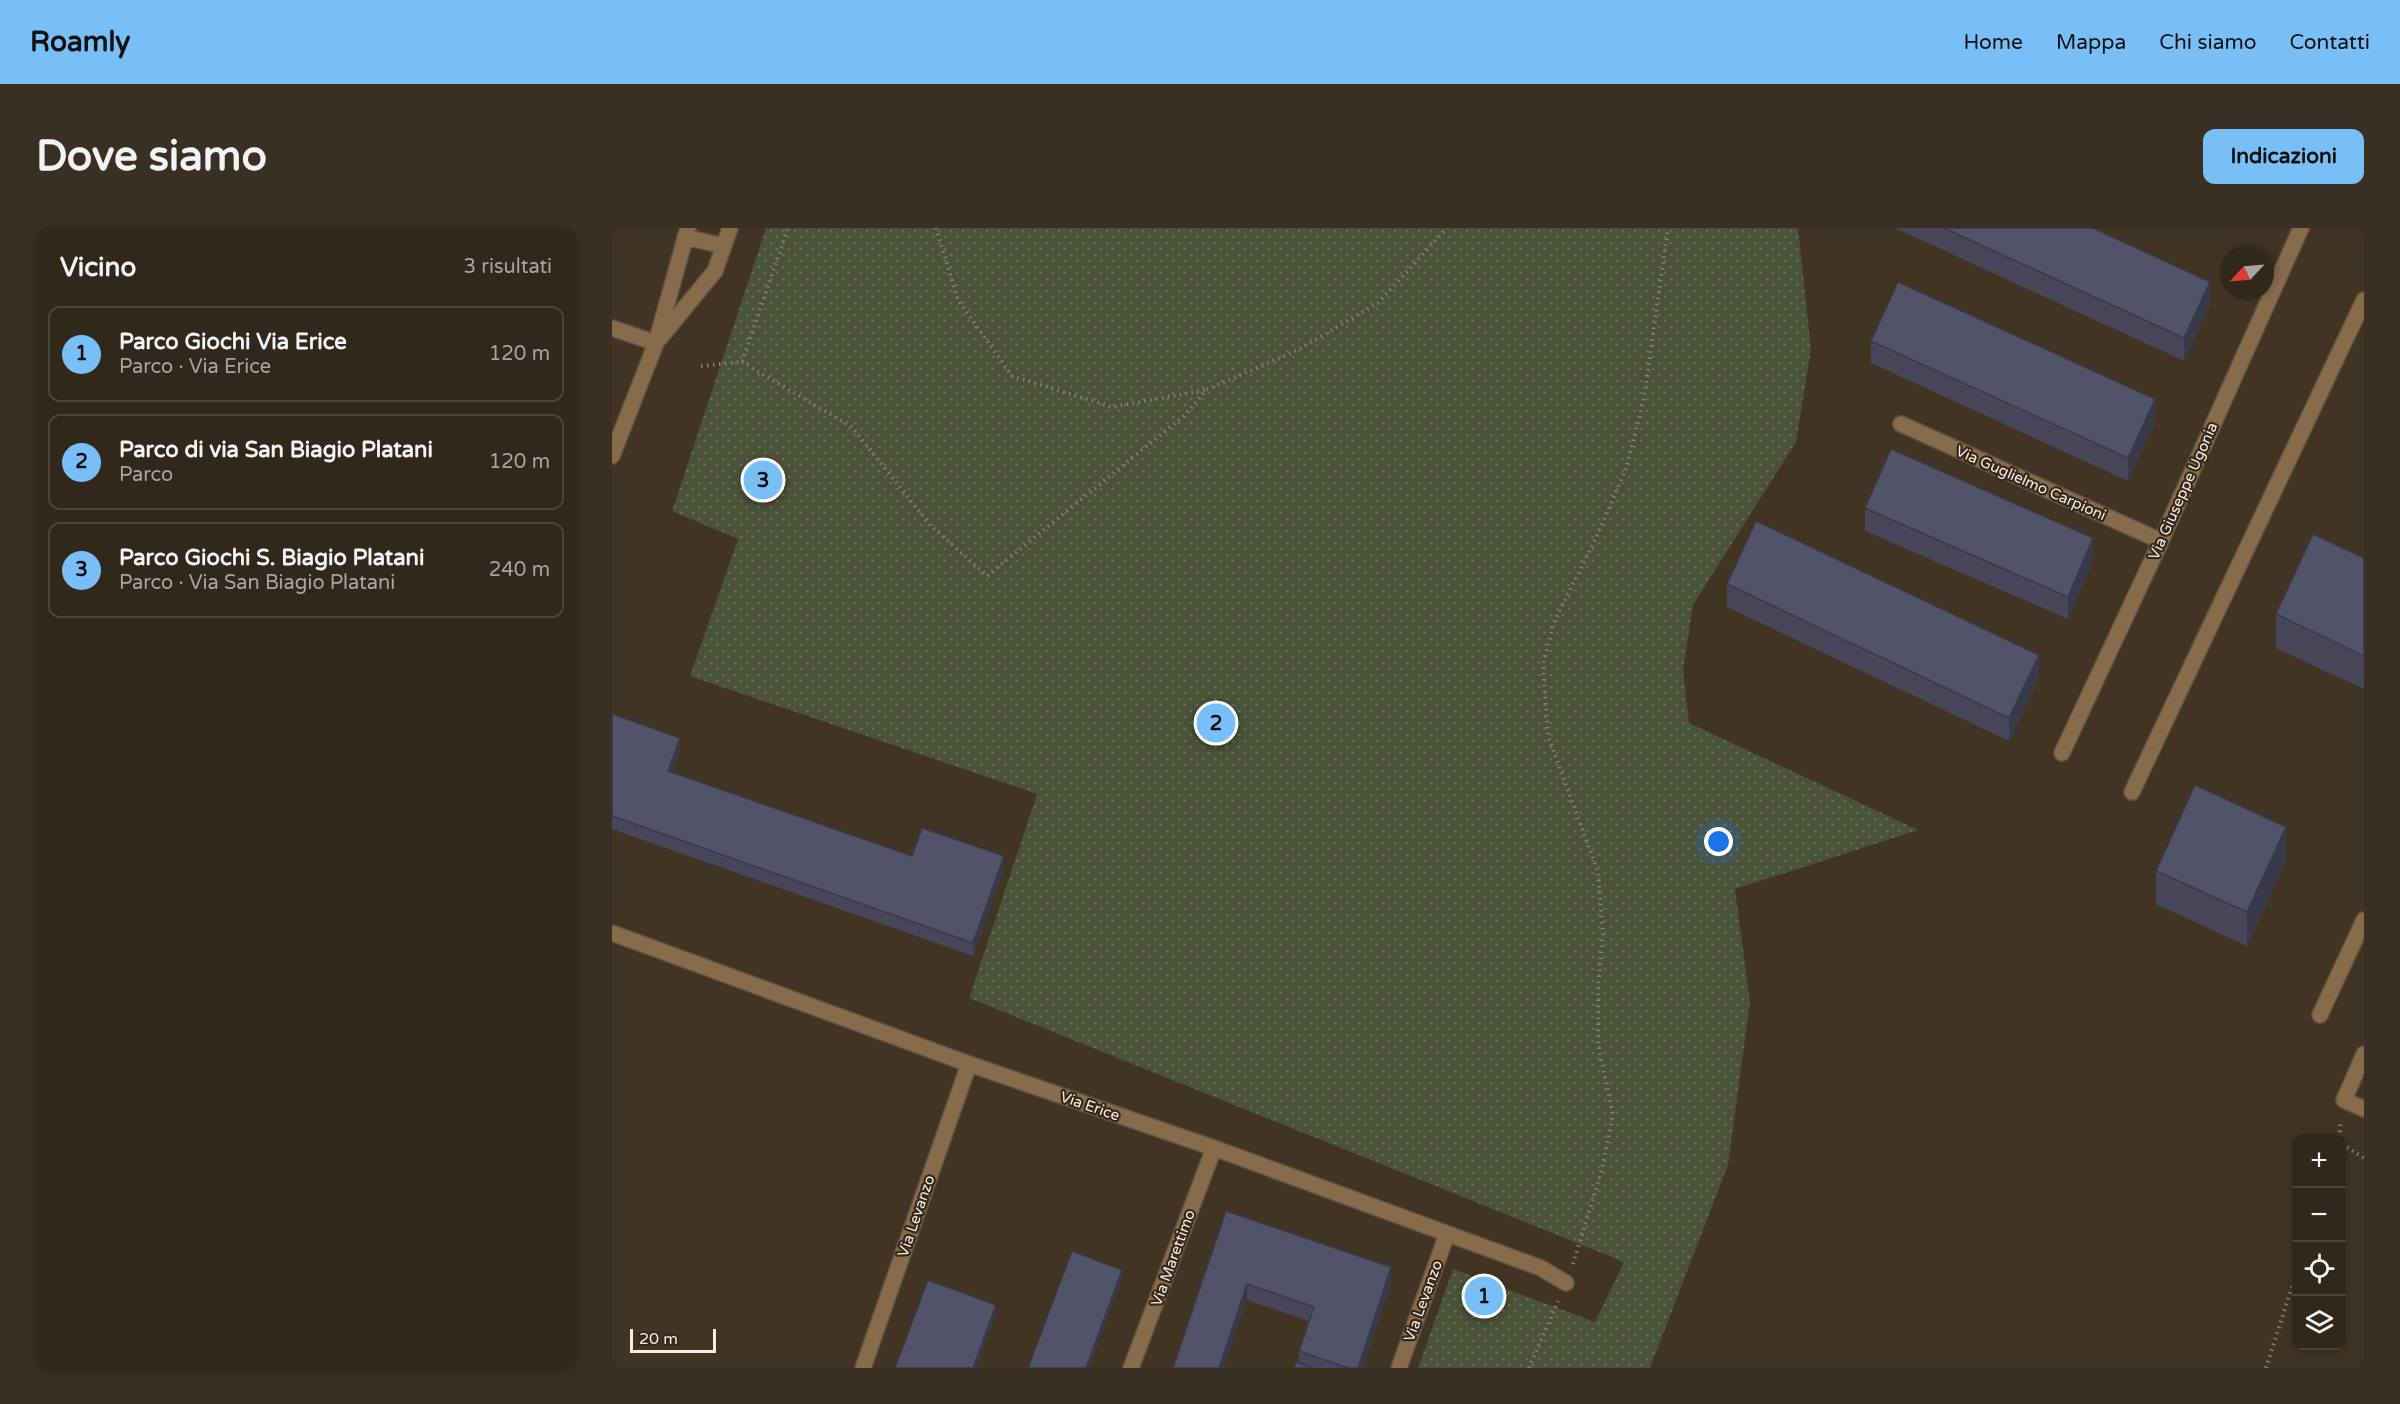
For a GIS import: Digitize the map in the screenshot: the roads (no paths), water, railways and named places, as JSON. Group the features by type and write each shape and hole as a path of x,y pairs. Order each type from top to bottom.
{"street":[{"path":"656,343 715,271 730,228"},
{"name":"Via Giuseppe Ugonia","path":"2062,753 2161,542 2301,228"},
{"path":"612,456 656,343 686,232 723,246"},
{"path":"2132,792 2364,300"},
{"path":"612,328 656,343"},
{"name":"Via Guglielmo Carpioni","path":"1901,424 2161,542"},
{"path":"2320,1015 2364,920"},
{"name":"Via Erice","path":"612,933 969,1064 1214,1148 1541,1268 1566,1283"},
{"path":"2364,1054 2344,1100 2364,1109"},
{"name":"Via Levanzo","path":"863,1368 969,1064"},
{"name":"Via Marettimo","path":"1131,1368 1214,1148"},
{"name":"Via Levanzo","path":"1399,1368 1448,1234"}],"place":[{"name":"Parco Giochi S. Biagio Platani","path":"763,480"},
{"name":"Parco di via San Biagio Platani","path":"1216,723"},
{"name":"Parco Giochi Via Erice","path":"1484,1296"}]}
